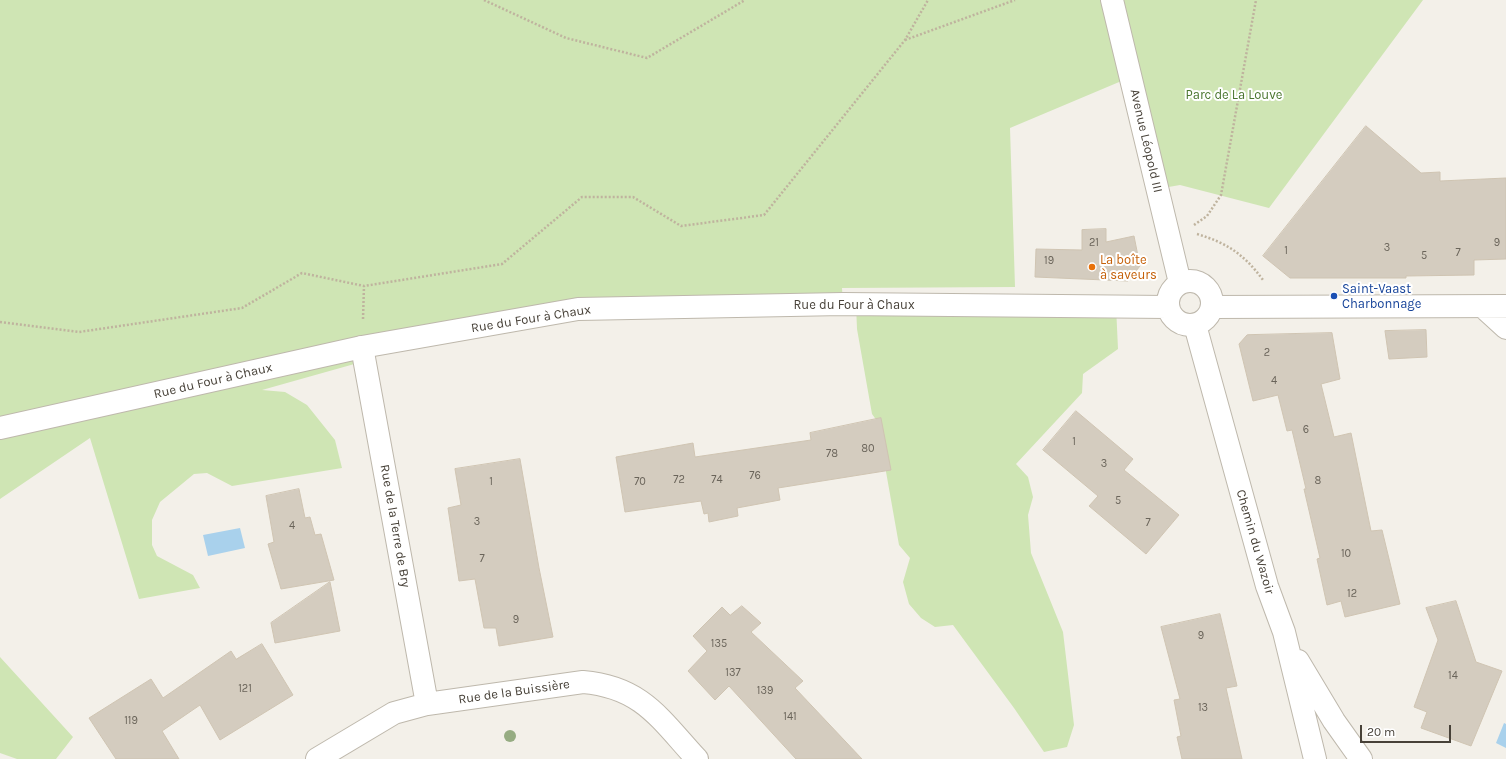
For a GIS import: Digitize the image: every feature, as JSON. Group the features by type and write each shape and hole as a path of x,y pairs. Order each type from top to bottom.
{"street":[{"name":"Avenue Léopold III","path":"1112,0 1180,283"},
{"path":"1187,281 1200,283 1210,294 1212,307 1206,318 1195,324 1188,325 1175,320 1168,307 1170,293 1180,283 1187,281"},
{"path":"1484,307 1506,292"},
{"name":"Rue du Four à Chaux","path":"0,428 362,347 578,309 843,304 1168,307"},
{"path":"1212,307 1506,306"},
{"path":"1484,307 1506,328"},
{"name":"Chemin du Wazoir","path":"1195,324 1267,586 1284,632 1315,759"},
{"name":"Rue de la Terre de Bry","path":"362,347 427,704"},
{"path":"1284,632 1310,681 1361,759"},
{"name":"Rue de la Buissière","path":"317,759 394,713 427,704 583,682 602,684 636,697 651,710 697,759"}],"path":[{"path":"484,0 566,38 647,58 745,0"},
{"path":"0,322 79,332 242,308 302,272 364,286 502,264 582,197 633,197 680,226 764,215 905,40 928,0"},
{"path":"905,40 1016,0"},
{"path":"1169,234 1200,222 1207,216 1221,195 1256,0"},
{"path":"1169,234 1192,232 1213,239 1237,251 1252,264 1265,283 1265,306"},
{"path":"362,347 364,286"}],"green space":[{"name":"Parc de La Louve","path":"0,0 1423,0 1269,208 1180,185 1157,189 1131,77 1010,128 1015,287 842,288 843,304 578,309 362,347 365,361 262,390 285,392 307,405 335,440 342,468 232,486 207,473 194,474 160,502 152,520 152,545 157,556 193,575 200,588 139,599 90,438 0,499"},
{"path":"856,304 1116,306 1118,349 1083,374 1082,393 1016,464 1028,477 1033,497 1028,515 1031,553 1063,632 1074,725 1067,747 1044,752 1014,708 953,625 935,627 921,618 909,604 903,582 910,558 899,545 877,421 872,414 857,329"},
{"path":"0,657 73,737 56,759 17,759 0,753"}],"water":[{"path":"240,528 245,548 208,556 203,535"},
{"path":"1504,723 1506,724 1506,748 1496,743"}],"building":[{"path":"1366,126 1421,173 1440,172 1440,181 1506,178 1506,259 1474,260 1474,275 1406,276 1406,278 1290,278 1263,256"},
{"path":"1106,229 1106,242 1134,236 1140,266 1128,281 1035,277 1036,249 1082,250 1082,230"},
{"path":"1426,330 1427,357 1389,359 1385,331"},
{"path":"1332,333 1340,379 1321,384 1334,437 1351,433 1371,531 1382,530 1400,604 1345,617 1341,601 1327,605 1317,559 1320,558 1292,430 1287,431 1278,395 1253,401 1239,344 1247,335"},
{"path":"1076,411 1133,459 1124,470 1179,515 1146,554 1089,506 1098,496 1043,450"},
{"path":"881,418 891,470 778,488 780,500 737,508 738,516 709,522 708,513 704,514 701,501 625,512 616,457 693,443 695,457 811,440 810,433"},
{"path":"520,459 553,637 499,646 496,628 484,628 475,579 459,581 448,508 461,505 455,469"},
{"path":"299,489 305,518 310,517 315,535 321,534 334,580 281,589 268,544 274,542 266,496"},
{"path":"330,582 340,631 275,643 271,623"},
{"path":"1456,601 1476,662 1502,671 1471,746 1421,728 1427,712 1414,707 1438,640 1426,608"},
{"path":"742,606 761,623 751,632 803,681 795,688 862,759 796,759 729,686 715,700 688,671 707,651 693,636 722,607 730,615"},
{"path":"1220,614 1237,686 1226,688 1242,759 1182,759 1177,737 1181,736 1174,700 1180,699 1161,627"},
{"path":"262,644 293,695 220,740 200,705 162,731 179,759 116,759 89,718 151,679 163,698 231,651 236,659"}],"place":[{"name":"La boîte à saveurs","path":"1092,267"},
{"name":"Saint-Vaast Charbonnage","path":"1334,296"}]}
